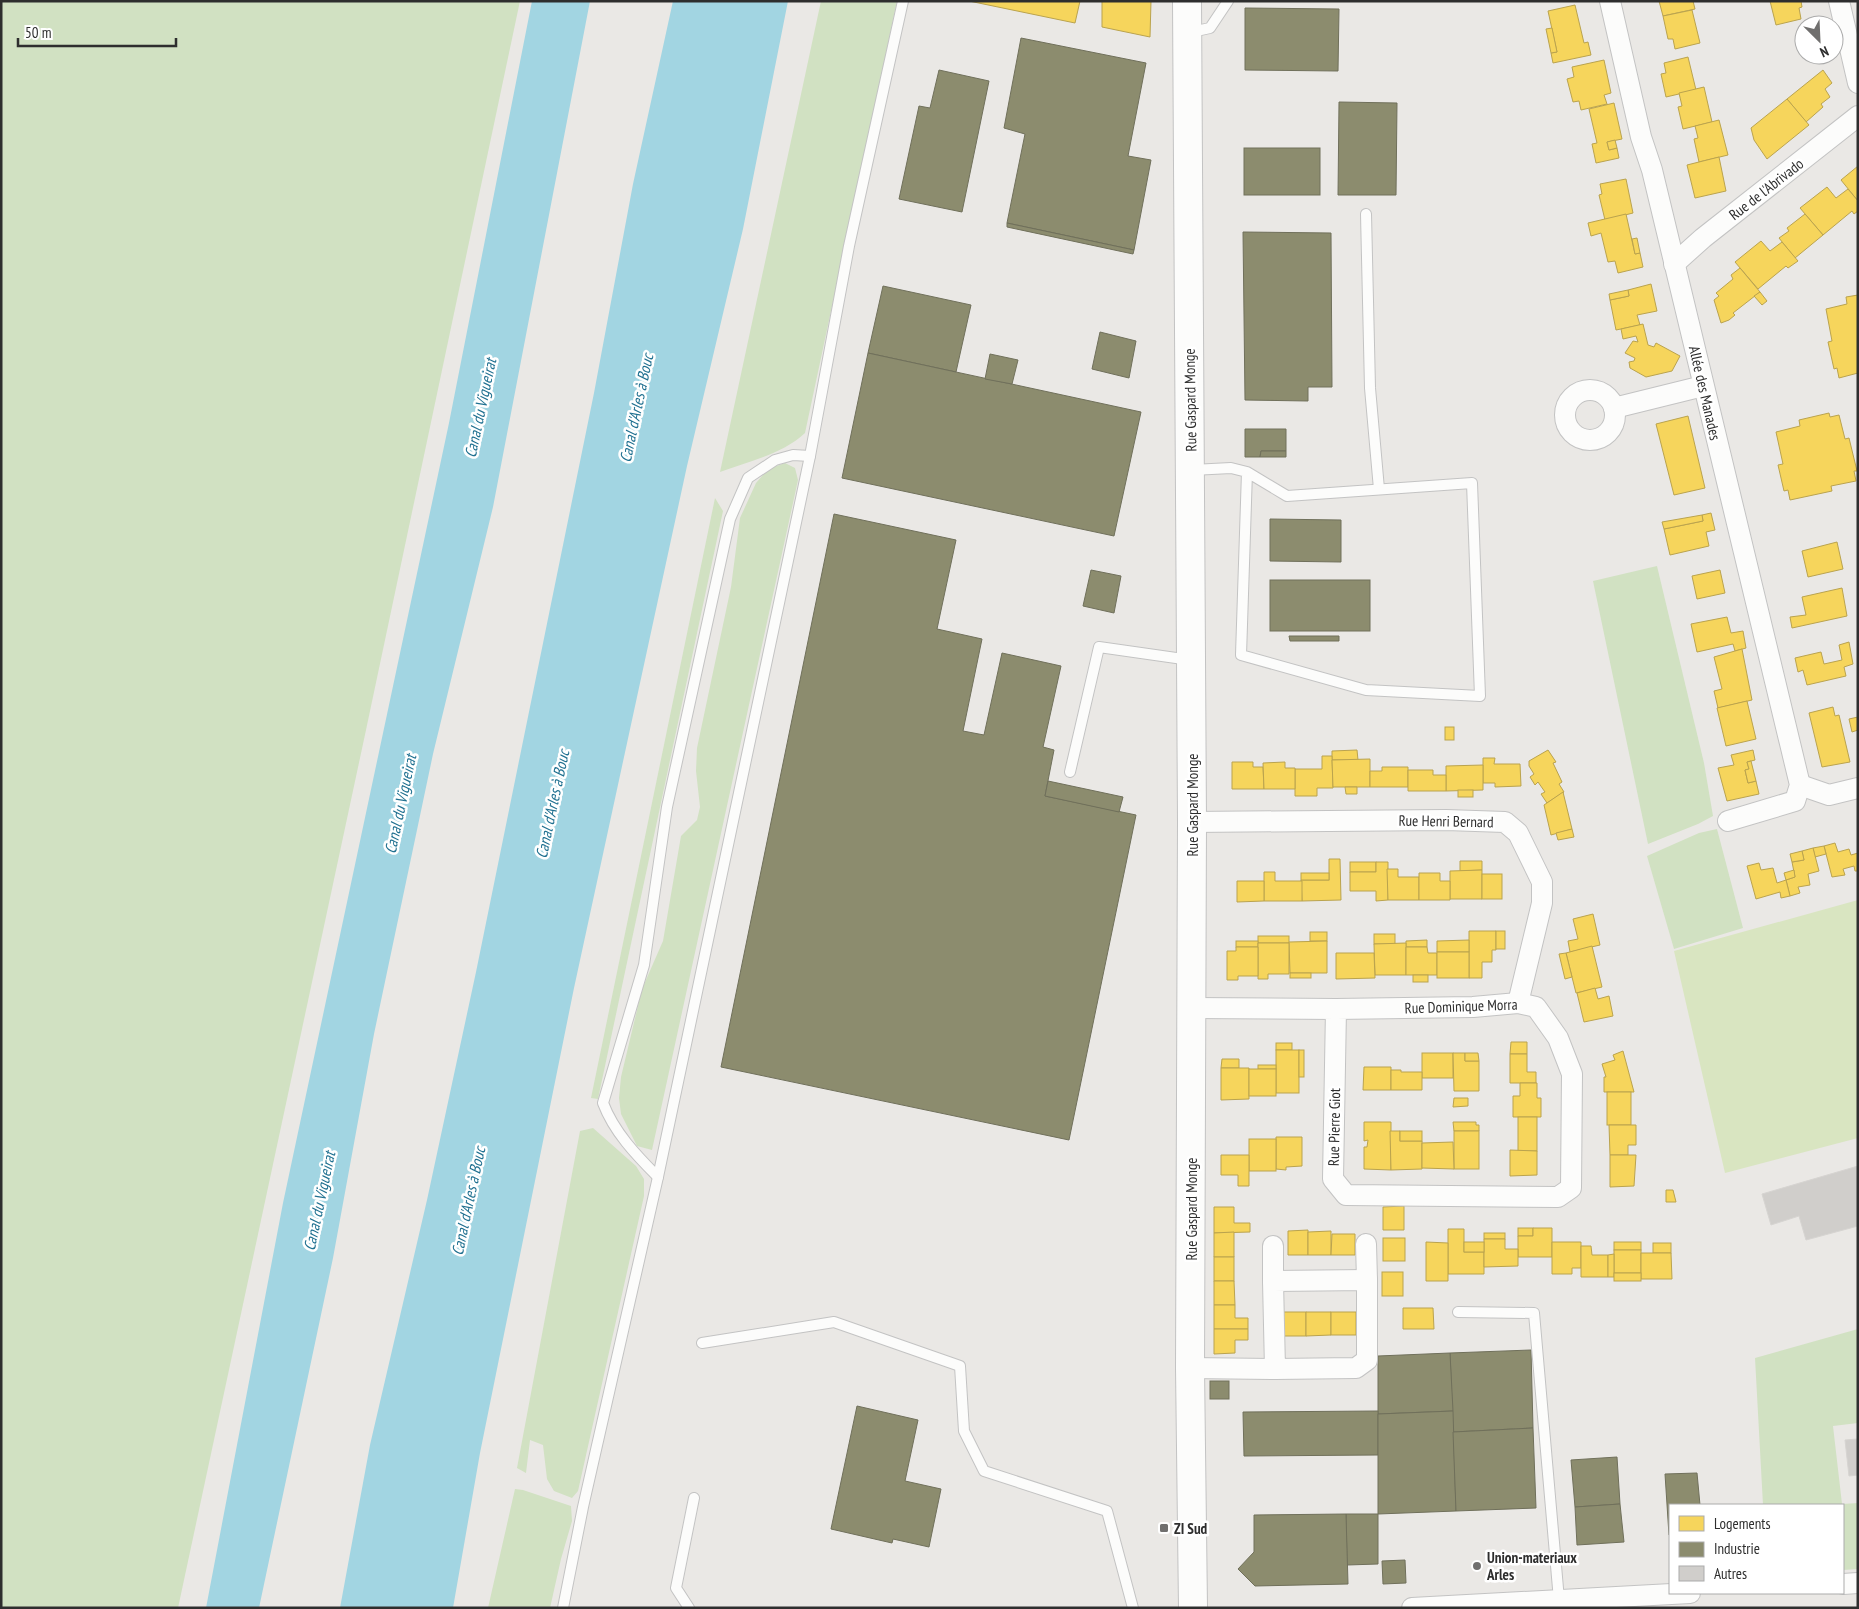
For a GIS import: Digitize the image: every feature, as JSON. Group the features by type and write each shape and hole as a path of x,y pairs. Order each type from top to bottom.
{"street":[{"name":"Rue Gaspard Monge","path":"1187,1 1192,822 1190,1368 1194,1608"},
{"name":"Allée des Manades","path":"1610,1 1641,137 1652,170 1800,785"},
{"path":"1846,10 1858,83"},
{"name":"Rue de l'Abrivado","path":"1674,264 1703,238 1858,116"},
{"path":"1614,408 1703,386"},
{"path":"1728,821 1795,801 1800,785 1829,795 1858,788"},
{"name":"Rue Henri Bernard","path":"1192,822 1446,820 1504,822 1518,833 1542,882 1542,903 1518,1004"},
{"name":"Rue Dominique Morra","path":"1336,1009 1473,1007 1518,1004 1536,1006 1558,1038 1572,1074 1571,1188 1564,1192"},
{"path":"1192,1008 1336,1009"},
{"name":"Rue Pierre Giot","path":"1336,1009 1333,1179 1346,1195 1558,1197 1564,1192"},
{"path":"1190,1368 1356,1368 1367,1360 1366,1244"},
{"path":"1273,1246 1275,1369"},
{"path":"1273,1281 1367,1280"},
{"path":"1844,1584 1858,1583"},
{"path":"1412,1608 1559,1600 1582,1603 1679,1594"}],"lane":[{"path":"563,1608 583,1507 658,1177 810,456 849,246 903,1"},
{"path":"1186,33 1210,28 1228,1"},
{"path":"1366,214 1370,388 1379,489"},
{"path":"658,1177 639,1159 609,1119 603,1103 644,965 667,807 730,519 748,478 775,460 794,455 810,456"},
{"path":"1191,470 1230,468 1247,472 1287,496 1472,483 1480,696 1366,690 1241,655 1247,472"},
{"path":"1070,772 1099,647 1191,660"},
{"path":"1458,1312 1534,1313 1559,1600"},
{"path":"702,1343 834,1322 960,1366 964,1431 984,1472 1107,1511 1133,1608"},
{"path":"689,1608 676,1588 694,1498"}],"green space":[{"path":"1,1 520,1 178,1608 1,1608"},
{"path":"821,1 897,1 805,433 776,452 720,472"},
{"path":"785,463 795,468 798,480 652,1150 637,1146 621,1114 619,1098 621,1077 642,989 663,941 681,836 697,820 700,807 696,771 697,748 731,587 740,518 756,483 768,469"},
{"path":"715,498 723,511 598,1099 591,1098"},
{"path":"1657,566 1704,763 1713,816 1648,844 1593,581"},
{"path":"1717,829 1743,928 1674,949 1647,856 1699,833"},
{"path":"1858,900 1858,1138 1725,1173 1674,951"},
{"path":"593,1128 636,1166 644,1179 644,1196 578,1491 572,1498 554,1491 547,1479 543,1445 530,1440 526,1473 517,1468 580,1131"},
{"path":"1858,1329 1858,1423 1833,1426 1842,1504 1763,1504 1755,1358"},
{"path":"515,1489 571,1506 572,1521 550,1608 488,1608"},
{"path":"1858,1503 1858,1569 1844,1570 1844,1504 1842,1504"}],"water":[{"name":"Canal du Vigueirat","path":"532,1 590,1 493,507 433,754 374,1034 333,1258 259,1608 206,1608 283,1203 449,423"},
{"name":"Canal d'Arles à Bouc","path":"673,1 788,1 743,229 687,466 574,988 480,1453 453,1608 340,1608 370,1445 427,1200 476,972 594,393 633,184"}],"building: Logements":[{"path":"969,1 1080,1 1075,23"},
{"path":"1102,1 1151,1 1150,37 1102,27"},
{"path":"1659,1 1693,1 1695,9 1663,16"},
{"path":"1770,1 1801,1 1802,7 1799,8 1800,15 1794,15 1794,21 1776,25"},
{"path":"1575,5 1584,43 1588,42 1591,55 1553,63 1551,53 1557,52 1548,11"},
{"path":"1692,10 1700,43 1675,49 1673,39 1668,39 1663,16"},
{"path":"1552,28 1557,52 1551,53 1546,29"},
{"path":"1688,57 1696,90 1666,97 1661,74 1666,73 1664,63"},
{"path":"1604,60 1611,93 1604,95 1607,104 1581,110 1579,101 1573,102 1567,79 1574,77 1572,67"},
{"path":"1823,70 1832,83 1825,89 1830,97 1821,104 1823,107 1806,122 1787,99"},
{"path":"1704,87 1712,122 1683,129 1678,107 1682,106 1679,93"},
{"path":"1787,99 1809,125 1767,159 1754,140 1751,128"},
{"path":"1614,103 1622,139 1607,142 1609,150 1617,148 1619,158 1596,163 1592,144 1597,143 1589,109"},
{"path":"1719,120 1728,155 1699,162 1694,139 1698,138 1695,126"},
{"path":"1615,140 1617,148 1609,150 1607,142"},
{"path":"1719,157 1726,191 1695,198 1687,165"},
{"path":"1858,166 1858,201 1841,180"},
{"path":"1626,179 1633,213 1605,220 1599,195 1602,194 1600,184"},
{"path":"1827,187 1836,198 1848,189 1858,201 1858,211 1854,214 1852,211 1823,235 1800,208"},
{"path":"1626,214 1635,254 1640,253 1643,267 1618,273 1615,261 1608,262 1601,233 1591,236 1588,223"},
{"path":"1805,214 1823,235 1795,258 1779,238 1789,231 1787,228"},
{"path":"1637,238 1640,253 1635,254 1632,239"},
{"path":"1761,241 1770,251 1782,242 1798,261 1788,268 1786,266 1758,289 1735,262"},
{"path":"1740,268 1760,292 1733,313 1735,315 1729,320 1721,323 1714,300 1719,296 1716,293 1733,279 1731,275"},
{"path":"1651,284 1657,311 1637,315 1640,325 1616,330 1610,300 1629,296 1628,290"},
{"path":"1628,290 1629,296 1610,300 1609,294"},
{"path":"1760,292 1767,301 1762,305 1754,296"},
{"path":"1858,295 1858,373 1839,378 1837,368 1834,369 1828,342 1832,341 1826,309 1847,304 1846,297"},
{"path":"1643,324 1648,345 1654,347 1656,343 1680,356 1672,371 1646,377 1630,368 1629,362 1634,361 1635,358 1625,353 1633,341 1638,342 1636,336 1623,339 1621,329"},
{"path":"1829,413 1830,417 1839,415 1845,439 1849,438 1857,471 1854,471 1856,481 1831,486 1832,491 1790,500 1788,490 1784,491 1778,465 1783,464 1776,432 1800,426 1799,420"},
{"path":"1688,416 1705,488 1674,495 1656,424"},
{"path":"1711,513 1715,530 1706,532 1709,546 1670,555 1664,529 1703,521 1702,515"},
{"path":"1702,515 1703,521 1664,529 1662,522"},
{"path":"1837,542 1843,569 1808,577 1802,551"},
{"path":"1720,570 1725,593 1697,599 1692,576"},
{"path":"1842,588 1847,616 1792,628 1790,617 1806,615 1802,597"},
{"path":"1727,617 1731,633 1743,631 1746,648 1735,651 1733,644 1697,652 1691,624"},
{"path":"1849,642 1853,664 1844,667 1846,676 1807,685 1803,670 1798,672 1795,658 1821,652 1824,664 1842,660 1839,645"},
{"path":"1742,649 1752,700 1718,708 1714,691 1722,689 1714,657"},
{"path":"1747,701 1756,739 1726,746 1717,708"},
{"path":"1833,707 1835,716 1839,715 1850,762 1822,767 1809,713"},
{"path":"1858,717 1858,730 1852,732 1849,719"},
{"path":"1445,727 1454,727 1454,740 1445,740"},
{"path":"1357,750 1358,760 1332,760 1332,751"},
{"path":"1548,750 1556,762 1553,763 1562,782 1559,784 1564,792 1547,803 1541,794 1545,792 1538,782 1535,785 1530,777 1534,774 1529,766 1529,761"},
{"path":"1753,750 1755,760 1747,762 1749,769 1745,770 1748,783 1756,781 1759,794 1727,801 1718,768 1734,765 1731,755"},
{"path":"1322,756 1332,756 1333,788 1317,788 1317,796 1295,796 1295,769 1322,769"},
{"path":"1483,758 1495,758 1494,764 1520,764 1521,786 1495,787 1495,783 1483,783"},
{"path":"1370,759 1370,787 1333,787 1332,760"},
{"path":"1751,761 1756,781 1748,783 1745,770 1749,769 1747,762"},
{"path":"1232,762 1253,762 1253,767 1263,767 1264,789 1232,789"},
{"path":"1285,762 1285,768 1295,768 1295,789 1264,789 1263,763"},
{"path":"1483,765 1483,790 1446,791 1446,766"},
{"path":"1382,767 1408,767 1408,787 1370,787 1370,771 1382,771"},
{"path":"1408,770 1433,770 1433,775 1446,775 1446,791 1408,791"},
{"path":"1345,787 1357,787 1357,794 1346,794"},
{"path":"1458,790 1473,790 1473,797 1458,797"},
{"path":"1563,792 1572,829 1551,835 1544,805"},
{"path":"1572,829 1574,837 1558,840 1556,833"},
{"path":"1835,843 1838,852 1849,849 1851,855 1858,853 1858,871 1855,871 1854,866 1843,869 1845,875 1832,877 1824,846"},
{"path":"1824,846 1826,854 1815,857 1813,848"},
{"path":"1813,848 1819,871 1808,874 1810,885 1798,887 1800,893 1790,896 1786,880 1795,877 1792,862 1804,860 1802,851"},
{"path":"1802,851 1804,860 1792,862 1790,854"},
{"path":"1329,859 1340,859 1341,900 1302,901 1301,880 1329,880"},
{"path":"1460,861 1482,861 1482,870 1460,871"},
{"path":"1350,862 1376,862 1376,872 1350,872"},
{"path":"1376,862 1388,862 1388,900 1376,901 1376,891 1350,891 1350,872 1376,872"},
{"path":"1759,863 1761,870 1773,868 1777,883 1786,880 1790,896 1781,898 1780,892 1756,899 1747,866"},
{"path":"1387,869 1398,869 1398,877 1419,877 1419,900 1388,900"},
{"path":"1482,870 1482,899 1450,899 1450,871"},
{"path":"1794,870 1795,877 1786,880 1784,873"},
{"path":"1264,872 1275,872 1275,881 1302,881 1302,901 1264,901"},
{"path":"1301,873 1329,873 1329,880 1301,880"},
{"path":"1419,873 1440,873 1440,881 1450,881 1450,900 1419,900"},
{"path":"1482,874 1502,874 1502,899 1482,899"},
{"path":"1237,881 1264,881 1264,901 1237,902"},
{"path":"1593,914 1600,945 1570,952 1568,941 1578,939 1573,919"},
{"path":"1469,931 1496,931 1496,950 1492,950 1492,962 1482,962 1482,978 1469,978"},
{"path":"1496,931 1505,931 1505,949 1496,949"},
{"path":"1310,932 1327,932 1327,941 1310,941"},
{"path":"1374,934 1395,934 1395,944 1374,944"},
{"path":"1258,936 1289,936 1289,943 1258,943"},
{"path":"1427,940 1427,947 1406,947 1406,941"},
{"path":"1469,940 1469,952 1437,952 1437,941"},
{"path":"1236,941 1258,941 1258,947 1236,947"},
{"path":"1327,941 1327,973 1290,973 1289,942"},
{"path":"1258,943 1289,943 1289,974 1268,974 1268,979 1258,979"},
{"path":"1406,943 1406,975 1375,975 1374,944"},
{"path":"1592,946 1602,987 1576,993 1566,953"},
{"path":"1236,947 1258,947 1258,976 1238,976 1238,980 1227,980 1227,951 1236,951"},
{"path":"1406,947 1427,947 1428,953 1437,953 1437,975 1406,975"},
{"path":"1437,952 1469,952 1469,978 1437,978"},
{"path":"1336,953 1374,953 1375,978 1336,979"},
{"path":"1566,953 1572,977 1565,979 1559,954"},
{"path":"1290,973 1311,973 1311,978 1290,978"},
{"path":"1413,975 1428,975 1428,982 1413,982"},
{"path":"1595,988 1598,999 1609,996 1613,1016 1584,1022 1577,993"},
{"path":"1511,1042 1527,1042 1527,1054 1510,1054"},
{"path":"1276,1043 1292,1043 1292,1050 1276,1050"},
{"path":"1276,1050 1299,1050 1299,1093 1276,1093"},
{"path":"1299,1050 1304,1050 1304,1077 1299,1077"},
{"path":"1623,1051 1634,1092 1604,1092 1604,1077 1606,1077 1602,1064 1615,1060 1613,1055"},
{"path":"1422,1053 1453,1053 1453,1078 1422,1078"},
{"path":"1453,1053 1465,1053 1465,1061 1479,1061 1479,1091 1454,1091"},
{"path":"1465,1053 1478,1053 1479,1061 1465,1061"},
{"path":"1510,1054 1527,1054 1527,1072 1536,1072 1536,1083 1510,1083"},
{"path":"1222,1059 1239,1059 1239,1068 1221,1068"},
{"path":"1258,1065 1276,1065 1276,1069 1258,1069"},
{"path":"1364,1067 1391,1067 1391,1090 1363,1090"},
{"path":"1221,1068 1249,1068 1249,1099 1221,1100"},
{"path":"1249,1069 1276,1069 1276,1096 1249,1096"},
{"path":"1391,1070 1422,1072 1422,1090 1391,1090"},
{"path":"1520,1083 1537,1083 1537,1098 1541,1098 1541,1117 1513,1117 1513,1096 1520,1096"},
{"path":"1607,1092 1631,1092 1631,1125 1607,1125"},
{"path":"1454,1098 1468,1098 1468,1106 1453,1107"},
{"path":"1518,1117 1537,1117 1537,1151 1518,1151"},
{"path":"1364,1122 1391,1122 1391,1170 1364,1169 1364,1147 1367,1147 1368,1140 1364,1141"},
{"path":"1453,1122 1476,1122 1476,1125 1479,1125 1479,1131 1454,1131"},
{"path":"1609,1125 1636,1125 1636,1145 1628,1145 1628,1155 1610,1155"},
{"path":"1390,1131 1400,1131 1400,1141 1422,1141 1422,1169 1391,1170"},
{"path":"1400,1131 1422,1131 1422,1141 1400,1141"},
{"path":"1454,1131 1479,1131 1479,1169 1454,1169"},
{"path":"1276,1137 1302,1137 1302,1166 1286,1167 1286,1170 1276,1169"},
{"path":"1249,1139 1276,1139 1276,1171 1249,1171"},
{"path":"1453,1142 1454,1169 1422,1168 1422,1143"},
{"path":"1510,1150 1537,1151 1537,1175 1510,1176"},
{"path":"1221,1155 1249,1155 1249,1186 1238,1186 1238,1175 1221,1175"},
{"path":"1610,1155 1636,1155 1634,1186 1610,1187"},
{"path":"1666,1190 1673,1190 1676,1202 1666,1202"},
{"path":"1404,1206 1404,1230 1383,1230 1383,1207"},
{"path":"1214,1207 1234,1207 1234,1223 1250,1223 1250,1232 1214,1233"},
{"path":"1518,1228 1533,1228 1533,1236 1518,1236"},
{"path":"1533,1228 1552,1228 1552,1257 1518,1257 1518,1236 1533,1236"},
{"path":"1448,1229 1464,1229 1464,1252 1484,1252 1484,1274 1448,1274"},
{"path":"1308,1230 1308,1255 1288,1255 1288,1231"},
{"path":"1331,1231 1331,1255 1308,1255 1308,1232"},
{"path":"1234,1232 1234,1257 1214,1257 1214,1233"},
{"path":"1484,1233 1505,1233 1505,1239 1484,1239"},
{"path":"1332,1234 1355,1234 1355,1255 1331,1255"},
{"path":"1383,1238 1405,1238 1405,1261 1383,1261"},
{"path":"1484,1239 1505,1239 1505,1249 1518,1249 1518,1266 1484,1267"},
{"path":"1426,1242 1448,1243 1448,1281 1426,1281"},
{"path":"1464,1242 1484,1242 1484,1252 1464,1252"},
{"path":"1552,1242 1581,1242 1581,1268 1572,1268 1572,1274 1552,1274"},
{"path":"1614,1242 1641,1242 1641,1250 1614,1250"},
{"path":"1653,1243 1671,1243 1671,1253 1653,1253"},
{"path":"1581,1246 1591,1246 1592,1255 1608,1255 1608,1277 1581,1277"},
{"path":"1614,1250 1641,1250 1641,1273 1614,1273"},
{"path":"1641,1253 1671,1253 1672,1279 1641,1279"},
{"path":"1614,1254 1614,1277 1608,1277 1608,1255"},
{"path":"1214,1257 1234,1257 1234,1281 1214,1281"},
{"path":"1382,1272 1403,1272 1403,1296 1382,1296"},
{"path":"1614,1273 1641,1273 1641,1281 1614,1281"},
{"path":"1214,1281 1234,1281 1235,1305 1214,1305"},
{"path":"1214,1305 1235,1305 1235,1318 1248,1318 1248,1329 1214,1329"},
{"path":"1403,1308 1433,1308 1434,1329 1403,1329"},
{"path":"1281,1312 1306,1312 1306,1336 1281,1336"},
{"path":"1306,1312 1331,1312 1331,1335 1306,1336"},
{"path":"1331,1312 1356,1312 1356,1335 1331,1335"},
{"path":"1214,1329 1248,1329 1248,1340 1235,1340 1235,1353 1214,1354"}],"building: Industrie":[{"path":"1245,8 1339,9 1338,71 1245,70"},
{"path":"1021,38 1146,63 1128,156 1151,160 1134,250 1007,223 1025,134 1004,128"},
{"path":"939,70 989,81 962,212 899,199 919,106 930,108"},
{"path":"1339,102 1397,103 1396,195 1338,195"},
{"path":"1244,148 1320,148 1320,195 1244,195"},
{"path":"1007,223 1134,250 1133,254 1007,227"},
{"path":"1243,232 1331,233 1332,387 1308,387 1308,401 1245,400"},
{"path":"883,286 971,305 956,372 868,353"},
{"path":"1100,332 1136,341 1129,378 1092,369"},
{"path":"868,353 1141,412 1114,536 842,478"},
{"path":"990,354 1018,360 1012,384 985,379"},
{"path":"1245,429 1286,429 1286,451 1261,451 1260,457 1245,457"},
{"path":"1261,451 1286,451 1286,457 1260,457"},
{"path":"834,514 956,540 937,629 982,639 963,731 984,735 1002,653 1061,666 1043,747 1054,750 1045,796 1136,815 1069,1140 721,1067"},
{"path":"1270,519 1341,520 1341,562 1270,561"},
{"path":"1091,570 1121,576 1114,613 1083,606"},
{"path":"1270,580 1370,580 1370,631 1270,631"},
{"path":"1289,636 1339,636 1339,641 1290,641"},
{"path":"1048,781 1123,797 1119,812 1045,796"},
{"path":"1531,1350 1533,1428 1453,1432 1450,1353"},
{"path":"1450,1353 1453,1411 1378,1414 1378,1356"},
{"path":"1210,1381 1229,1381 1229,1399 1210,1399"},
{"path":"857,1406 918,1420 905,1481 941,1489 929,1547 893,1539 892,1543 831,1529"},
{"path":"1378,1411 1378,1455 1244,1456 1243,1412"},
{"path":"1453,1411 1456,1511 1378,1514 1378,1414"},
{"path":"1533,1428 1536,1508 1456,1511 1453,1432"},
{"path":"1617,1457 1620,1504 1575,1507 1571,1460"},
{"path":"1697,1473 1700,1504 1669,1504 1669,1535 1665,1474"},
{"path":"1620,1504 1624,1542 1577,1545 1575,1507"},
{"path":"1346,1514 1378,1514 1378,1564 1347,1565"},
{"path":"1346,1514 1348,1584 1255,1586 1238,1569 1254,1552 1254,1515"},
{"path":"1405,1560 1406,1583 1383,1584 1382,1561"}],"building: Autres":[{"path":"1858,1166 1858,1226 1806,1240 1799,1216 1771,1225 1762,1194"},
{"path":"1858,1439 1858,1475 1849,1476 1845,1440"}],"place":[{"name":"ZI Sud","path":"1164,1528"},
{"name":"Union-materiaux Arles","path":"1477,1566"}]}
